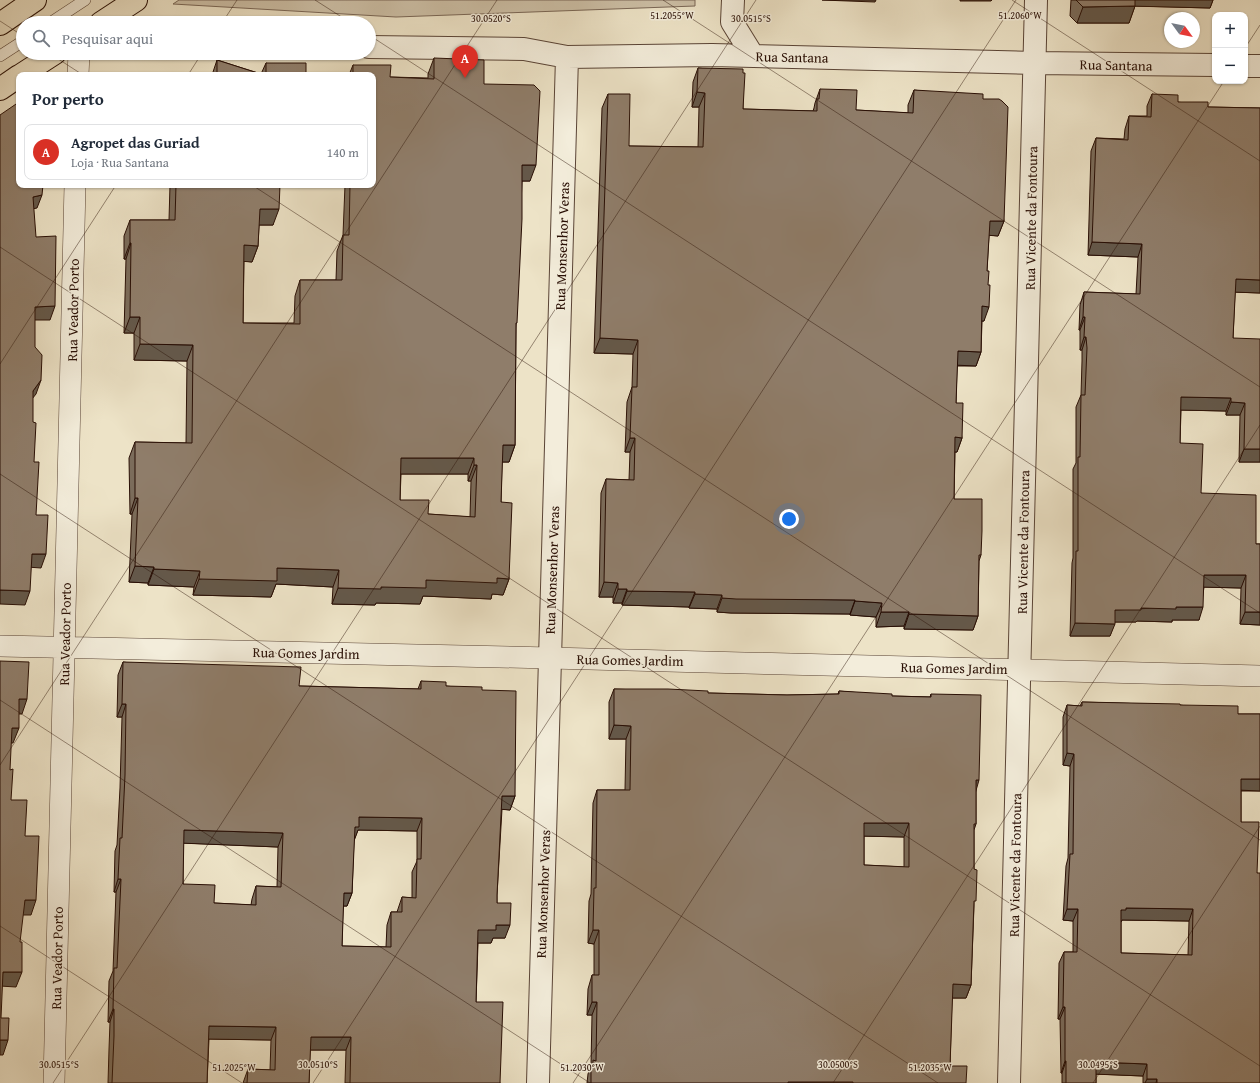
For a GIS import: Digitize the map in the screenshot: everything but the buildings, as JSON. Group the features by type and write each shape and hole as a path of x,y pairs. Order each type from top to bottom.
{"main road":[{"path":"0,24 35,0"},
{"path":"112,16 136,0"},
{"path":"26,72 44,60"},
{"path":"0,88 16,78"}],"street":[{"path":"712,55 732,22 733,0"},
{"name":"Rua Vicente da Fontoura","path":"1009,1083 1036,0"},
{"path":"732,22 753,56"},
{"name":"Rua Santana","path":"376,47 524,49 567,57 712,55 1035,64 1212,66"},
{"name":"Rua Monsenhor Veras","path":"538,1083 567,57"},
{"path":"78,72 79,60"},
{"path":"1248,66 1260,66"},
{"name":"Rua Veador Porto","path":"54,1083 76,188"},
{"name":"Rua Gomes Jardim","path":"0,646 1260,676"}],"lane":[{"path":"61,16 85,0"},
{"path":"0,56 16,46"}],"shaded area":[{"path":"179,0 695,0 695,6 396,17 173,4"}],"place":[{"name":"Agropet das Guriad","path":"465,78"}]}
